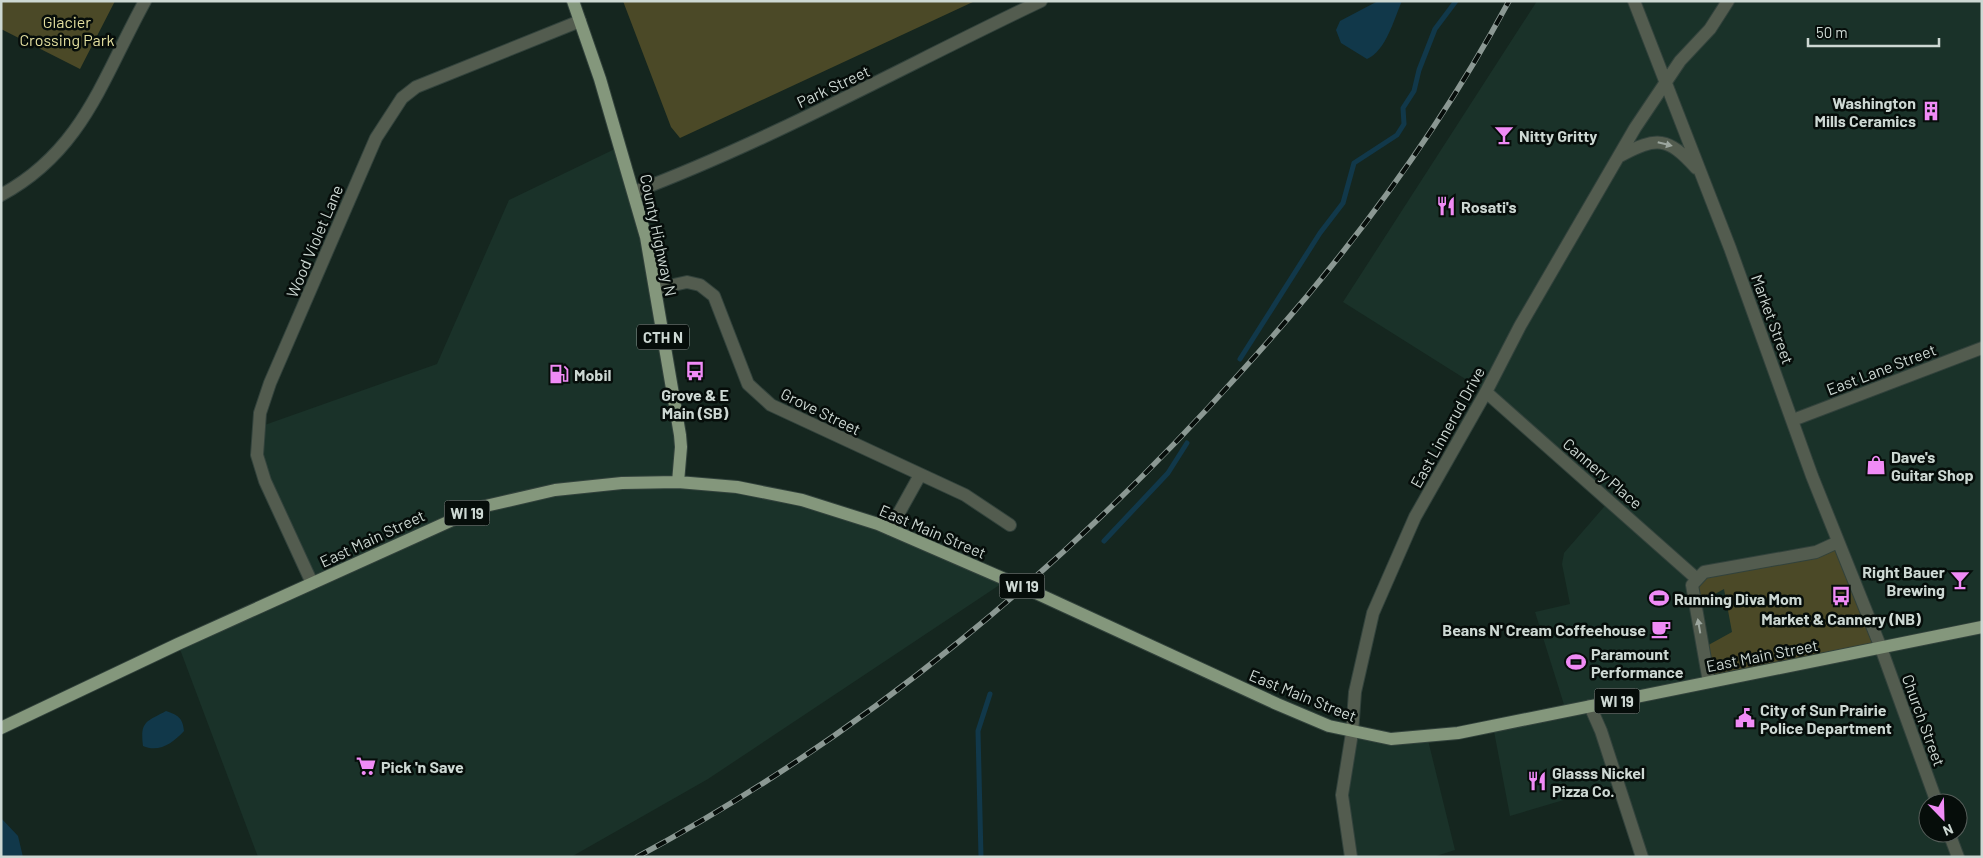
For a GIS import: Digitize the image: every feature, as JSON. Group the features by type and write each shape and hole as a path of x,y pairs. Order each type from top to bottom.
{"main road":[{"name":"County Highway N","path":"573,1 634,192 646,237 680,435 681,447 678,461 678,482"},
{"name":"East Main Street","path":"1,728 446,521 481,507 555,490 622,483 678,482 737,487 802,500 890,530 1024,587 1277,704 1329,726 1352,733 1390,739 1458,733 1982,627"}],"street":[{"path":"1,195 19,184 55,156 78,128 145,1"},
{"name":"Park Street","path":"634,192 696,168 864,90 1041,1"},
{"name":"Market Street","path":"1634,1 1702,175 1838,542 1881,648"},
{"name":"East Linnerud Drive","path":"1349,856 1342,795 1352,733 1355,692 1373,613 1415,517 1486,392 1520,326 1635,128 1684,55 1710,29 1728,1"},
{"name":"Wood Violet Lane","path":"312,583 262,474 257,440 260,412 270,383 376,138 402,98 416,87 580,21"},
{"path":"1620,156 1644,143 1670,144 1682,152 1702,175"},
{"name":"Grove Street","path":"655,289 687,282 700,286 714,296 748,384 763,400 965,495 1010,525"},
{"name":"East Lane Street","path":"1792,420 1982,348"},
{"name":"Cannery Place","path":"1486,392 1695,585"},
{"path":"890,530 920,475"},
{"path":"1709,682 1695,585 1704,572 1816,552 1838,542"},
{"name":"Church Street","path":"1881,648 1933,793"},
{"path":"1590,706 1601,731 1642,857"},
{"path":"1953,843 1958,857"}],"shaded area":[{"path":"1537,1 1982,1 1982,857 1642,857 1618,784 1510,816 1493,726 1566,711 1535,612 1570,604 1562,564 1564,553 1610,500 1486,392 1343,302"},
{"path":"621,146 628,171 680,435 678,482 802,500 1007,580 708,779 571,857 258,857 178,644 312,583 262,474 259,427 437,364 509,200"},
{"path":"1352,733 1427,736 1455,850 1433,857 1351,857 1342,795"}],"green space":[{"name":"Glacier Crossing Park","path":"1,1 115,1 80,69 1,29"},
{"path":"623,1 975,1 680,138 671,127"},
{"path":"1838,542 1881,648 1709,682 1703,648 1732,632 1724,589 1695,605 1692,585 1704,572"}],"water":[{"path":"1378,1 1402,1 1384,42 1374,55 1367,59 1341,43 1336,30 1340,21"},
{"path":"166,711 179,718 184,731 165,746 149,748 143,746 142,738 146,723"},
{"path":"1,818 18,836 23,857 1,857"}],"waterway":[{"path":"1240,359 1320,233 1343,203 1354,163 1397,135 1404,124 1403,108 1414,91 1419,70 1435,29 1456,1"},
{"path":"1104,541 1168,473 1187,443"},
{"path":"981,857 978,731 990,694"}],"railway":[{"path":"637,857 721,809 803,757 883,701 1034,578 1105,512 1174,444 1240,373 1351,241 1386,196 1451,101 1509,1"}],"place":[{"name":"Washington Mills Ceramics","path":"1931,111"},
{"name":"Nitty Gritty","path":"1504,135"},
{"name":"Rosati's","path":"1446,206"},
{"name":"Grove & E Main (SB)","path":"695,371"},
{"name":"Mobil","path":"559,374"},
{"name":"Dave's Guitar Shop","path":"1876,465"},
{"name":"Right Bauer Brewing","path":"1960,580"},
{"name":"Market & Cannery (NB)","path":"1841,596"},
{"name":"Running Diva Mom","path":"1659,598"},
{"name":"Beans N' Cream Coffeehouse","path":"1661,629"},
{"name":"Paramount Performance","path":"1576,662"},
{"name":"City of Sun Prairie Police Department","path":"1745,718"},
{"name":"Pick 'n Save","path":"366,766"},
{"name":"Glasss Nickel Pizza Co.","path":"1537,781"}]}
